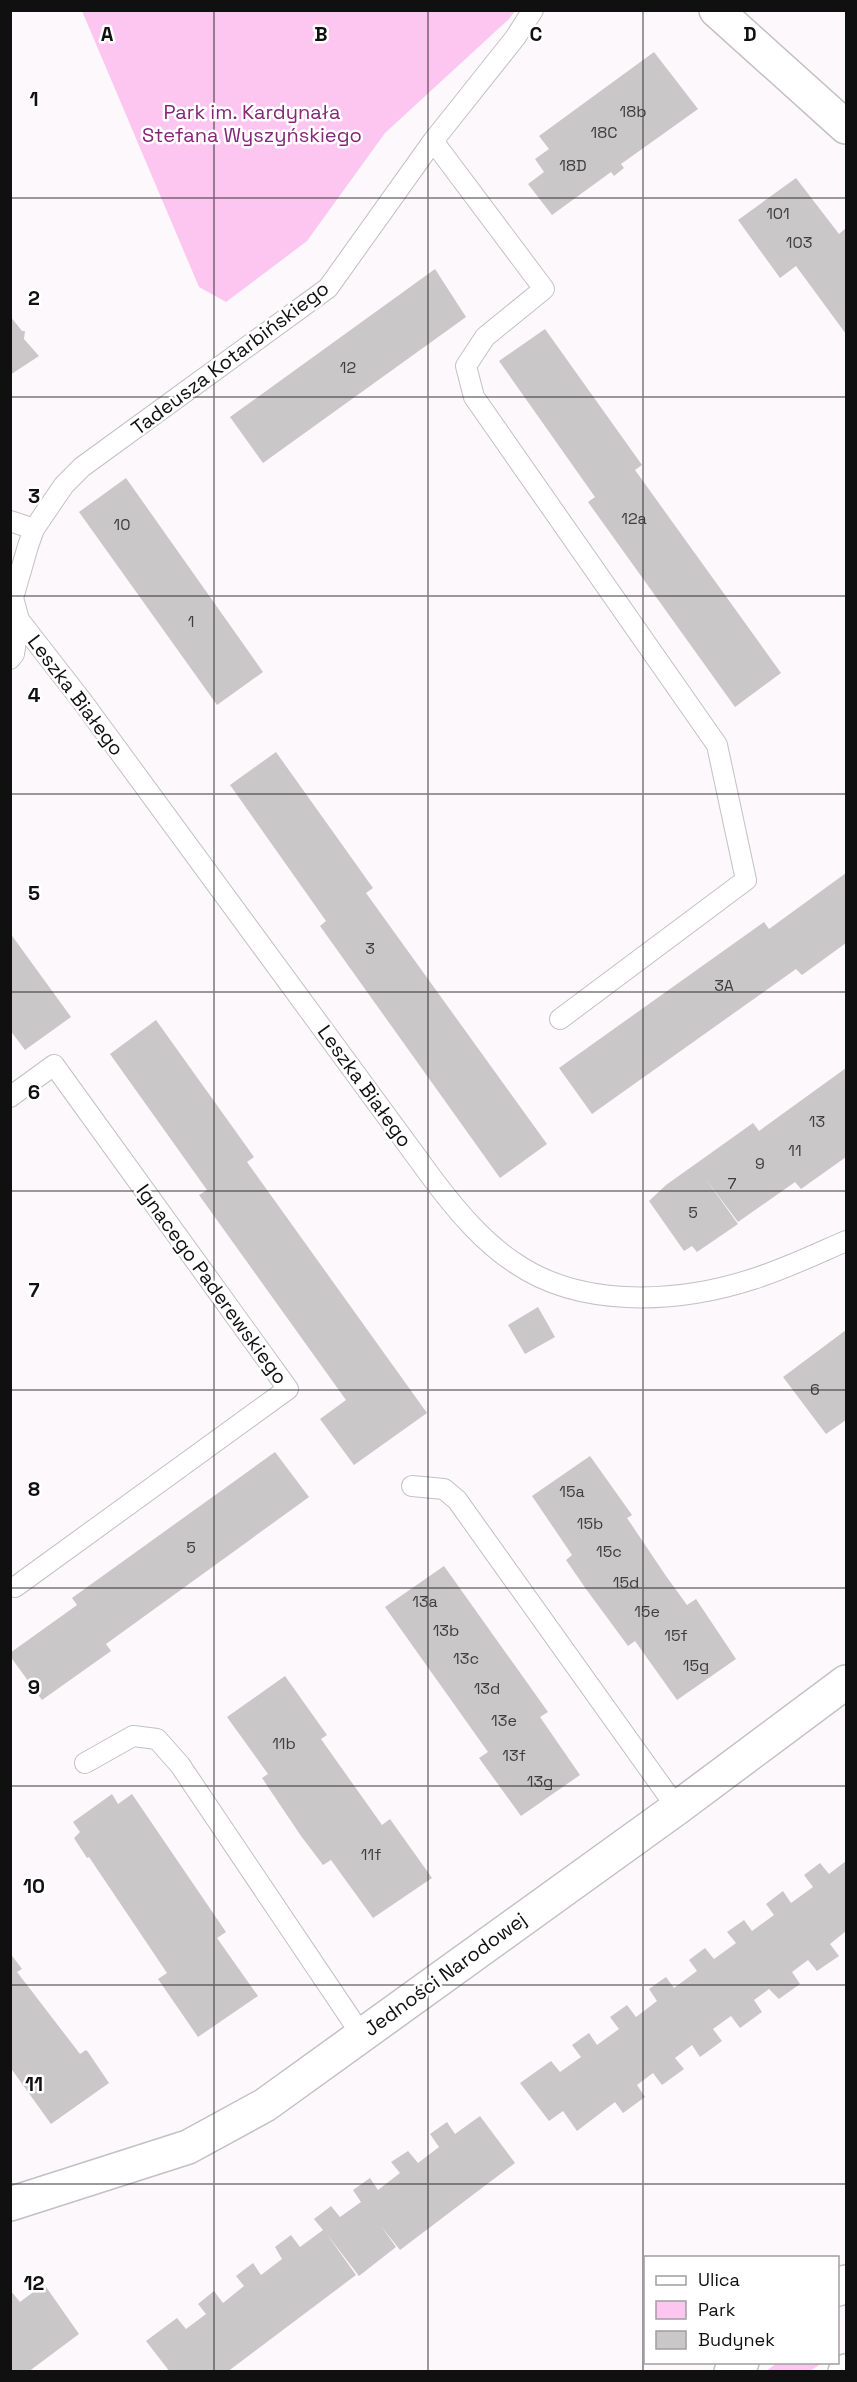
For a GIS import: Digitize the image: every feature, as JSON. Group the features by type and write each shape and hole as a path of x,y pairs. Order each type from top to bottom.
{"street":[{"path":"716,10 846,127"},
{"name":"Jedności Narodowej","path":"10,2204 188,2147 265,2104 677,1808 846,1682"}],"lane":[{"name":"Tadeusza Kotarbińskiego","path":"19,620 13,598 34,529 64,485 82,467 328,288 434,141 515,38 533,10"},
{"path":"434,141 544,289 485,337 466,366 474,397 717,745 746,880 560,1019"},
{"path":"10,521 34,529"},
{"path":"10,659 14,654 19,620"},
{"name":"Leszka Białego","path":"19,620 82,701 465,1221 514,1263 549,1282 572,1290 631,1297 676,1297 753,1279 846,1241"},
{"name":"Ignacego Paderewskiego","path":"10,1096 54,1065 288,1389 15,1587"},
{"path":"412,1486 444,1489 457,1500 677,1808"},
{"path":"84,1763 133,1736 157,1739 180,1765 361,2034"}],"green space":[{"name":"Park im. Kardynała Stefana Wyszyńskiego","path":"82,11 515,11 385,133 307,241 226,302 199,287"},
{"path":"776,2364 820,2364 810,2371 766,2371"}],"building":[{"path":"654,52 698,109 621,164 624,168 614,176 611,172 552,215 528,184 544,172 535,159 549,149 539,136"},
{"path":"796,178 839,234 846,228 846,334 796,266 780,278 738,220"},
{"path":"435,269 466,317 263,463 230,417"},
{"path":"10,316 22,331 25,331 24,339 39,356 10,375"},
{"path":"545,329 642,465 635,470 781,673 735,707 588,502 595,497 499,361"},
{"path":"126,478 263,672 217,705 79,512"},
{"path":"276,752 373,888 366,893 547,1144 500,1178 320,926 326,921 230,785"},
{"path":"846,873 846,943 802,975 796,969 592,1114 559,1068 764,922 769,929"},
{"path":"10,933 71,1017 25,1050 10,1030"},
{"path":"156,1020 254,1157 247,1162 427,1413 354,1465 320,1419 346,1400 199,1195 207,1190 110,1054"},
{"path":"846,1068 846,1157 801,1189 795,1182 738,1222 705,1178 738,1224 697,1252 692,1246 684,1251 649,1201 666,1185 753,1123 759,1131"},
{"path":"538,1307 555,1337 525,1354 508,1325"},
{"path":"846,1330 846,1420 826,1434 783,1377"},
{"path":"275,1452 309,1497 106,1644 111,1651 42,1700 10,1653 77,1605 72,1598"},
{"path":"590,1456 632,1515 627,1518 666,1576 687,1605 696,1599 736,1659 677,1700 635,1641 628,1646 586,1589 566,1560 572,1555 532,1496"},
{"path":"444,1566 548,1712 540,1717 580,1775 521,1816 479,1758 488,1752 385,1607"},
{"path":"285,1676 327,1735 321,1739 382,1825 390,1819 432,1878 373,1918 331,1860 323,1865 301,1836 262,1778 268,1774 227,1717"},
{"path":"112,1794 118,1804 132,1794 226,1932 217,1938 258,1996 198,2037 158,1979 167,1973 74,1838 80,1832 73,1822"},
{"path":"846,1861 846,1931 830,1944 839,1956 817,1971 808,1960 792,1972 800,1984 779,1999 769,1989 754,2000 762,2012 740,2028 731,2016 713,2029 722,2041 700,2057 692,2045 675,2058 684,2069 662,2085 653,2073 637,2085 645,2097 623,2113 615,2102 577,2131 563,2111 549,2121 520,2083 551,2061 560,2072 581,2057 572,2045 589,2033 597,2045 619,2029 610,2017 627,2005 636,2017 657,2001 649,1989 666,1977 674,1988 697,1971 689,1960 705,1948 714,1959 736,1943 727,1932 744,1920 752,1931 774,1915 766,1904 783,1891 791,1903 813,1887 804,1875 820,1863 829,1874"},
{"path":"10,1953 22,1969 17,1972 80,2054 86,2050 88,2052 109,2083 51,2124 10,2067"},
{"path":"480,2116 515,2163 400,2250 381,2226 396,2247 359,2276 326,2233 356,2275 227,2372 170,2372 146,2341 177,2318 186,2329 206,2314 198,2304 214,2291 223,2303 244,2286 236,2276 253,2263 261,2275 282,2259 275,2247 291,2235 300,2247 323,2230 314,2219 331,2206 340,2217 361,2202 353,2190 370,2178 378,2190 400,2173 391,2162 408,2151 418,2163 439,2147 430,2134 447,2122 455,2134"},
{"path":"44,2284 79,2334 28,2372 10,2372 10,2290 20,2302"}]}
